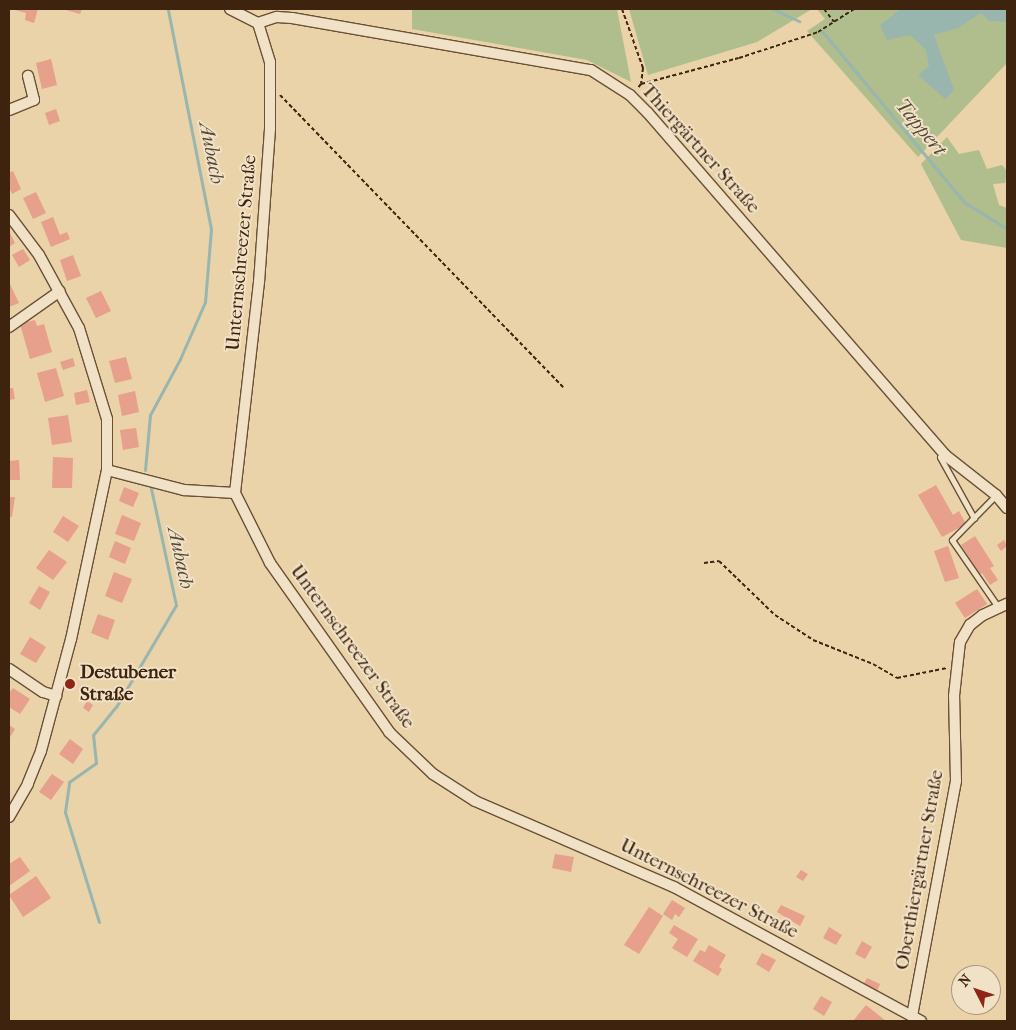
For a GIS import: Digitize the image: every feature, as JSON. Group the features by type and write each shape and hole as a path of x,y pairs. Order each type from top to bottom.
{"street":[{"path":"230,9 258,23"},
{"name":"Thiergärtner Straße","path":"258,23 277,17 292,18 591,70 630,95 654,120 944,455 996,495 1007,508"},
{"name":"Unternschreezer Straße","path":"258,23 270,62 270,129 259,282 235,493 270,563 389,732 433,774 475,801 674,887 916,1019"},
{"path":"9,110 34,100 28,76"},
{"path":"9,215 39,255 79,328 107,419 107,470 72,639 40,751 28,784 9,817"},
{"path":"9,327 60,291"},
{"path":"107,470 184,490 235,493"},
{"name":"Oberthiergärtner Straße","path":"916,1019 956,781 954,696 956,666 964,634 982,615 1003,606"},
{"path":"9,669 43,692 56,696"}],"lane":[{"path":"944,455 940,457 974,518"},
{"path":"996,495 952,540 1003,606"}],"path":[{"path":"622,9 642,68 641,84"},
{"path":"824,9 834,22"},
{"path":"630,95 641,84 748,55 818,32 854,9"},
{"path":"270,84 564,387"},
{"path":"704,563 719,562 775,615 813,640 873,664 897,678 956,666"}],"green space":[{"path":"412,9 617,9 631,82 587,60 412,29"},
{"path":"629,9 812,9 757,42 648,75"},
{"path":"817,9 1007,9 1007,63 918,157 807,31 825,19"},
{"path":"947,137 959,154 979,150 987,169 1002,165 1007,171 1005,183 993,184 999,205 1007,208 1007,248 961,240 921,164"}],"water":[{"path":"901,9 1007,9 1007,22 989,21 981,13 958,28 934,35 954,90 945,99 918,75 929,66 926,50 910,35 887,40 880,25"}],"building":[{"path":"12,9 38,9 34,23 25,20 26,13"},
{"path":"62,9 82,9 80,14"},
{"path":"51,59 57,85 42,89 36,63"},
{"path":"56,109 60,121 49,125 45,113"},
{"path":"13,171 21,189 12,194 9,187 9,173"},
{"path":"36,192 46,213 33,219 23,198"},
{"path":"53,217 60,235 67,232 70,239 51,247 41,222"},
{"path":"9,231 15,243 9,247"},
{"path":"23,249 30,260 19,267 12,255"},
{"path":"73,255 81,276 67,281 60,260"},
{"path":"9,285 19,303 9,307"},
{"path":"101,291 111,311 96,318 86,298"},
{"path":"35,320 37,326 44,324 52,352 30,359 20,324"},
{"path":"126,357 132,379 115,383 109,361"},
{"path":"73,358 75,366 63,370 60,362"},
{"path":"56,368 64,396 45,402 37,373"},
{"path":"9,388 13,388 15,399 9,400"},
{"path":"87,390 90,402 76,405 74,393"},
{"path":"135,391 139,412 122,416 118,395"},
{"path":"68,415 72,442 52,445 48,418"},
{"path":"136,428 139,447 123,450 120,430"},
{"path":"53,457 73,458 72,488 52,488"},
{"path":"19,460 20,480 9,480 9,461"},
{"path":"936,485 953,515 959,511 966,524 942,537 918,495"},
{"path":"124,487 139,493 133,507 119,501"},
{"path":"9,497 15,497 12,517 9,517"},
{"path":"122,515 141,523 134,541 115,534"},
{"path":"63,516 79,526 68,542 53,532"},
{"path":"975,536 994,566 990,568 998,580 990,585 982,573 980,575 961,545"},
{"path":"1004,540 1007,546 1001,551 997,545"},
{"path":"115,541 131,548 125,564 109,557"},
{"path":"948,546 959,578 945,582 934,551"},
{"path":"49,550 67,562 53,580 36,568"},
{"path":"114,572 132,579 122,603 105,596"},
{"path":"39,586 50,592 40,610 29,603"},
{"path":"977,589 987,604 965,618 955,603"},
{"path":"98,614 115,620 108,640 91,633"},
{"path":"30,637 46,647 36,663 20,654"},
{"path":"13,688 30,699 20,714 9,707 9,693"},
{"path":"87,701 93,705 89,712 83,708"},
{"path":"9,725 15,729 9,739"},
{"path":"70,739 83,749 73,764 59,754"},
{"path":"52,774 64,782 51,800 39,792"},
{"path":"555,854 574,857 571,872 552,868"},
{"path":"20,857 30,871 9,886 9,864"},
{"path":"801,870 808,874 803,881 796,877"},
{"path":"36,876 51,898 23,917 9,895"},
{"path":"672,900 685,908 679,917 675,914 672,920 663,914"},
{"path":"781,905 805,916 800,926 777,912"},
{"path":"649,907 663,916 639,954 624,945"},
{"path":"674,925 698,939 687,957 672,948 678,939 669,933"},
{"path":"829,927 842,935 836,945 823,938"},
{"path":"862,941 872,947 865,959 855,954"},
{"path":"709,945 726,955 719,967 722,969 718,976 693,961 700,950 705,952"},
{"path":"762,953 776,960 769,972 756,964"},
{"path":"867,978 880,984 877,991 863,985"},
{"path":"821,996 832,1002 824,1016 813,1009"},
{"path":"866,1005 886,1021 853,1021"}],"waterway":[{"name":"Aubach","path":"145,470 150,415 180,359 205,302 211,229 168,9"},
{"name":"Tappert","path":"773,9 799,21"},
{"name":"Tappert","path":"822,31 964,202 1007,229"},
{"name":"Aubach","path":"99,922 65,812 69,782 96,763 93,735 116,707 176,605 151,488"}],"place":[{"name":"Destubener Straße","path":"70,684"}]}
